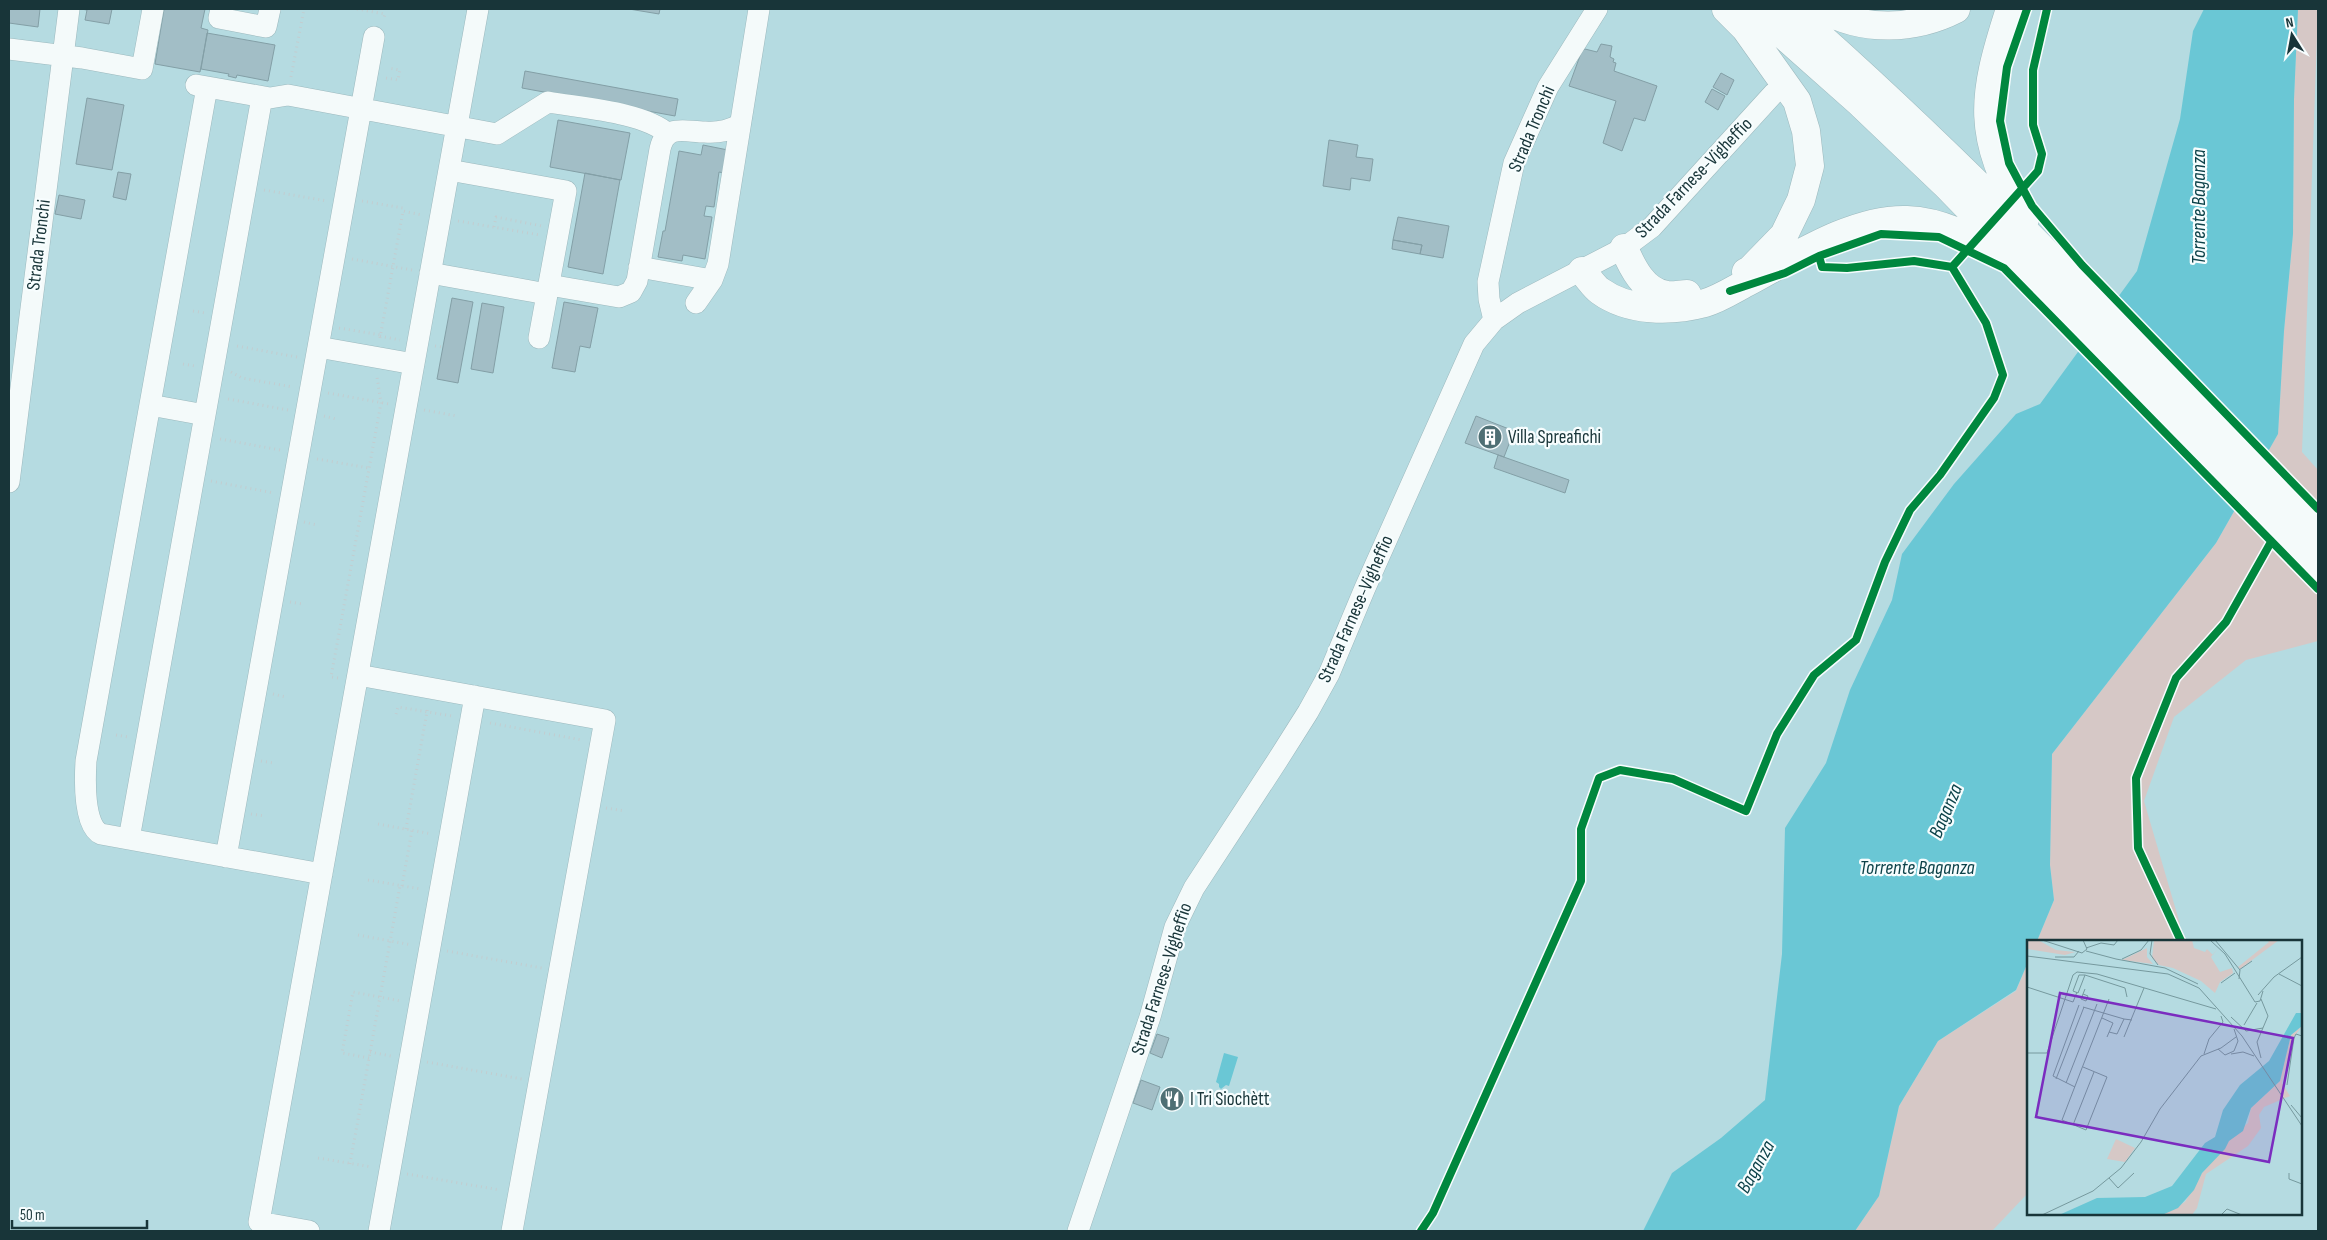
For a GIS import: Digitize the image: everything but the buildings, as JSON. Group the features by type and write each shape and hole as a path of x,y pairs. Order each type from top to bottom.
{"highway":[{"path":"1624,248 1633,270 1651,289 1667,295 1702,293 1750,270 1784,234 1801,200 1810,166 1806,131 1797,101 1745,28 1726,9"},
{"path":"1754,9 1838,83 1917,157 2041,264"},
{"path":"1788,9 1864,75 2041,264 2288,519 2318,568"},
{"path":"1823,9 1841,19 1876,26 1920,22 1956,9"},
{"path":"2010,9 1989,82 1987,107 1990,135 1996,161 2006,186 2031,230 2041,264"},
{"path":"1582,271 1598,290 1635,307 1669,308 1706,303 1824,242 1874,224 1907,220 1940,226 2041,264"},
{"path":"2288,519 2318,533"}],"street":[{"name":"Strada Tronchi","path":"9,482 69,9"},
{"path":"9,50 82,58 142,69 153,9"},
{"path":"221,9 219,18 266,27 270,9"},
{"path":"309,1231 259,1222 478,9"},
{"path":"696,303 712,280 718,264 731,189 739,125 760,9"},
{"name":"Strada Tronchi","path":"1494,320 1489,300 1488,282 1514,163 1548,87 1597,9"},
{"path":"226,856 334,256 352,202 361,109 374,37"},
{"path":"322,874 101,834 92,828 88,816 86,765 150,405 202,86 262,97 275,98 288,95 497,134 548,102 643,119 659,126 668,134"},
{"name":"Strada Farnese-Vigheffio","path":"1078,1231 1150,1017 1175,927 1194,888 1293,736 1329,674 1365,588 1474,344 1494,320 1518,303 1624,248 1652,227 1774,93"},
{"path":"129,839 262,97"},
{"path":"430,273 548,290 623,297 634,289 660,149 668,134 680,130 721,132 739,125"},
{"path":"449,170 566,191 539,338"},
{"path":"639,267 712,280"},
{"path":"317,354 414,364"},
{"path":"150,405 205,415"},
{"path":"358,675 605,720 512,1231"},
{"path":"379,1231 475,696"}],"path":[{"path":"246,187 403,208 403,211"},
{"path":"494,227 496,217 559,229"},
{"path":"334,256 430,273"},
{"path":"337,327 381,335"},
{"path":"233,346 317,354"},
{"path":"224,399 336,419"},
{"path":"396,714 398,707 601,743"},
{"path":"596,806 625,811"},
{"path":"378,824 437,835"},
{"path":"350,1164 412,830"},
{"path":"368,880 427,890"},
{"path":"358,935 545,969"},
{"path":"369,1058 342,1053 353,992 420,1004"},
{"path":"370,1052 525,1080"},
{"path":"318,1158 505,1191"}],"shaded area":[{"path":"2298,9 2318,9 2302,452 2318,470 2318,641 2246,660 2174,717 2144,801 2180,924 2172,940 2037,940 2054,900 2050,865 2052,754 2216,543 2278,434 2284,331 2293,234 2294,99"},
{"path":"2027,964 2027,1194 1992,1231 1855,1231 1879,1196 1899,1106 1938,1041 2016,991"}],"water":[{"name":"Torrente Baganza","path":"2204,9 2298,9 2294,99 2293,234 2284,331 2278,434 2216,543 2052,754 2050,865 2054,900 2037,940 2027,940 2027,964 2016,990 1938,1041 1899,1106 1879,1196 1855,1231 1643,1231 1672,1173 1721,1138 1765,1100 1782,954 1785,828 1826,763 1850,690 1892,600 1902,554 1954,484 2016,414 2040,404 2137,271 2180,119 2193,31"},
{"path":"1224,1053 1238,1057 1229,1086 1226,1085 1221,1089 1216,1082"}],"pier":[{"path":"2115,296 2269,455 2237,511 2078,347"}],"cycle path":[{"path":"2027,9 2007,67 2000,121 2009,163 2032,206 2082,265 2318,509"},
{"path":"1952,267 2038,171 2042,154 2033,125 2033,70 2047,9"},
{"path":"1952,267 1914,261 1847,268 1822,267 1819,256 1881,234 1939,237 2004,268 2318,589"},
{"path":"1730,291 1785,273 1819,256"},
{"path":"1421,1231 1433,1213 1581,881 1581,829 1599,778 1620,770 1673,779 1746,811 1777,734 1814,675 1856,640 1885,562 1910,510 1940,475 1994,398 2003,375 1986,323 1952,267"},
{"path":"2181,940 2138,848 2136,778 2176,678 2226,622 2271,542"}],"place":[{"name":"Villa Spreafichi","path":"1490,437"},
{"name":"I Tri Siochètt","path":"1172,1099"}],"water label":[{"name":"Baganza","path":"1946,811"},
{"name":"Baganza","path":"1756,1167"}]}
